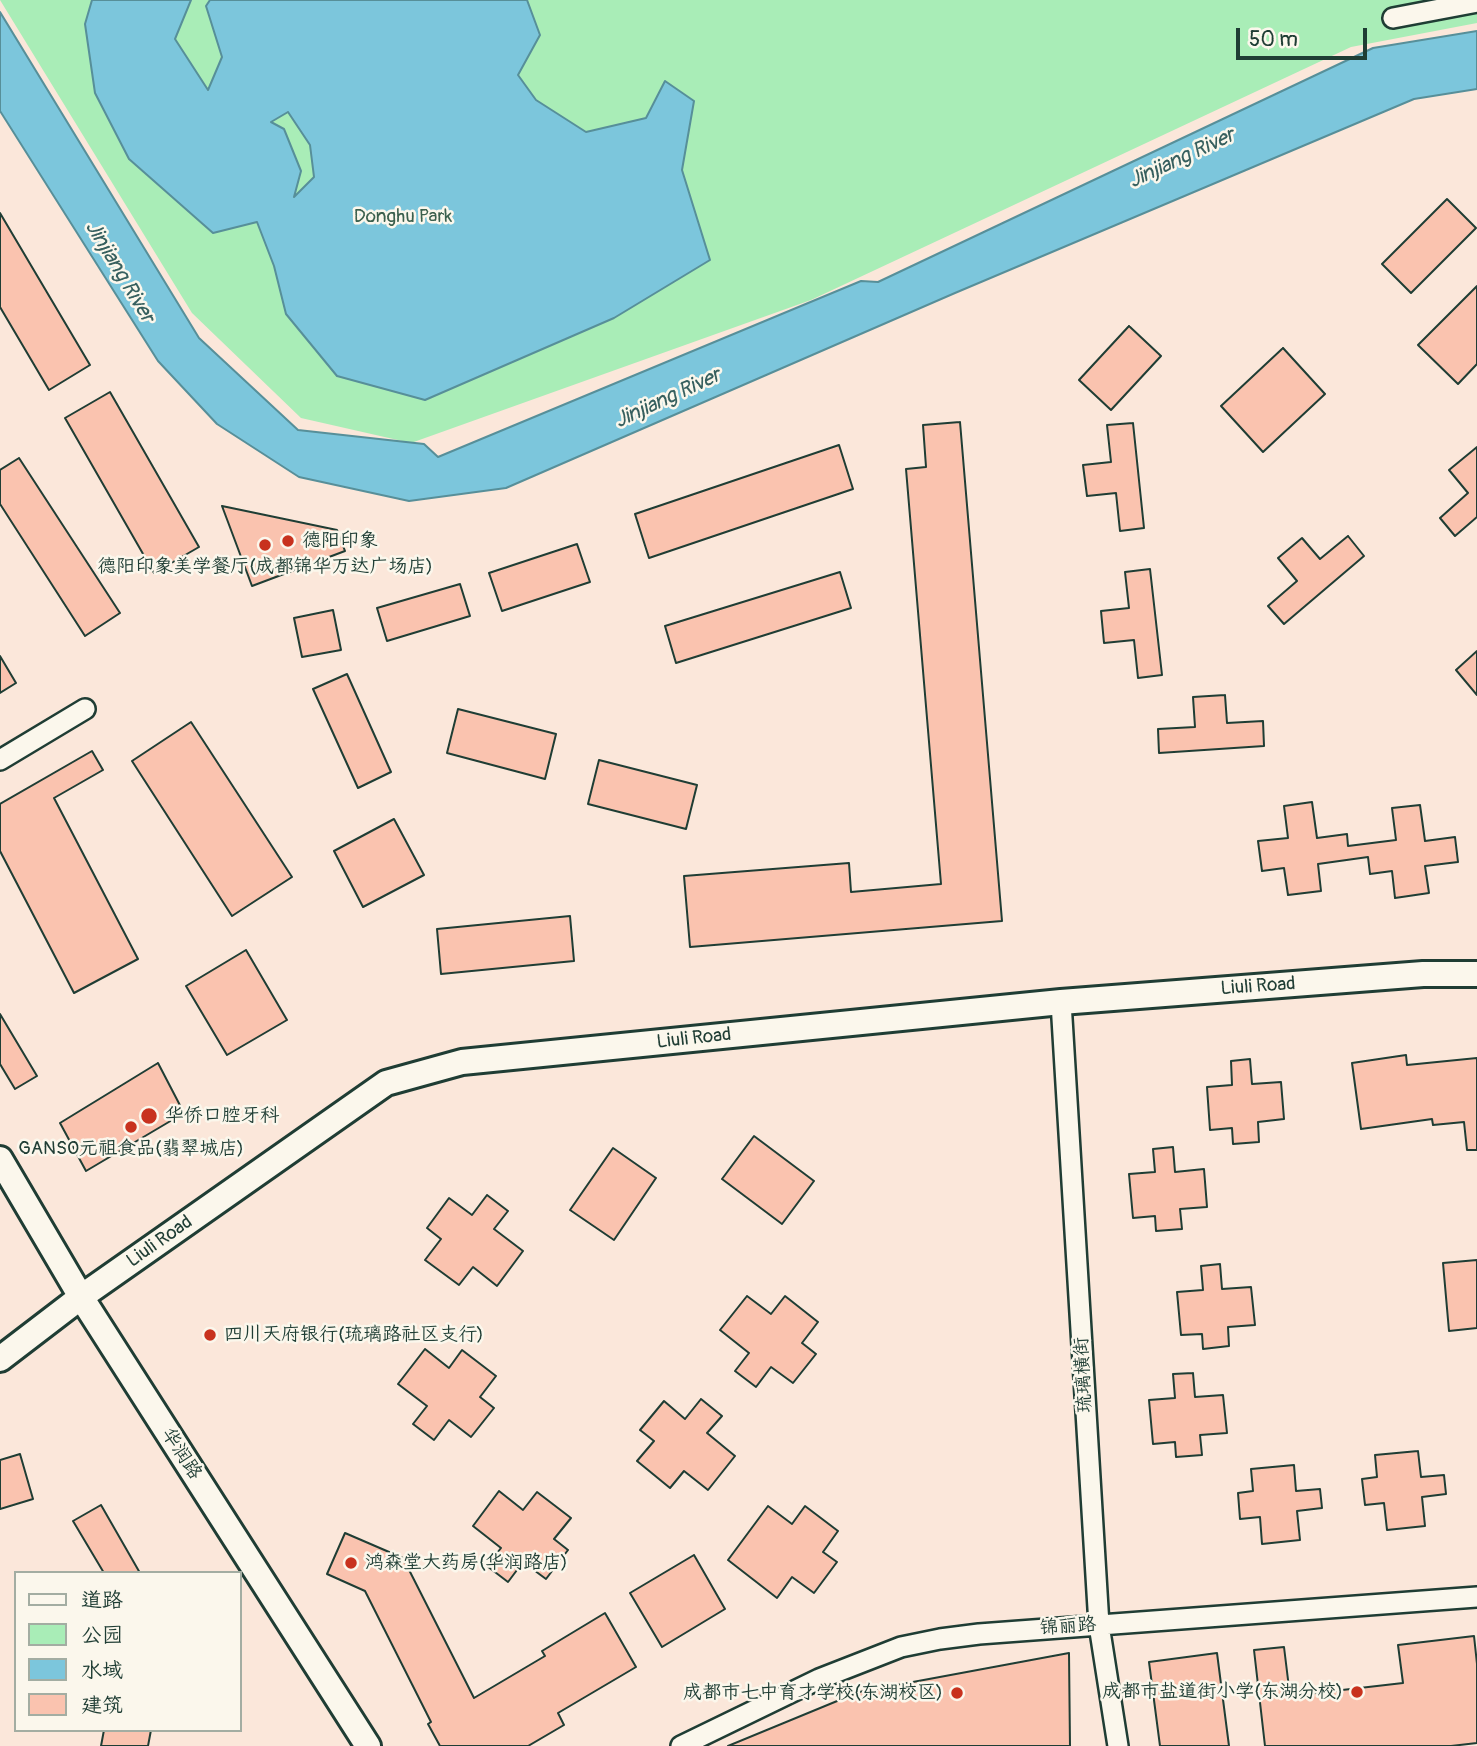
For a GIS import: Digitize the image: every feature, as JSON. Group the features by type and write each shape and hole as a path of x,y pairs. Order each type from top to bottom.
{"street":[{"path":"1393,18 1477,2"},
{"path":"0,760 85,709"},
{"name":"Liuli Road","path":"0,1359 80,1297 386,1083 462,1062 1061,1002 1423,974 1477,974"},
{"name":"琉璃横街","path":"1061,1002 1099,1625 1118,1746"},
{"name":"华润路","path":"0,1159 80,1297 368,1746"},
{"name":"锦丽路","path":"681,1746 819,1679 901,1647 979,1634 1477,1597"}],"green space":[{"name":"Donghu Park","path":"0,0 1477,0 1477,23 1351,47 811,300 411,443 301,418 192,313"}],"water":[{"path":"92,0 191,0 175,39 208,90 222,57 206,6 210,0 527,0 540,35 518,75 536,100 586,132 646,118 665,81 694,101 682,170 710,260 614,318 425,400 337,376 286,314 274,266 257,222 213,233 129,159 95,93 85,24","holes":["288,112 310,145 314,177 294,197 301,171 284,129 271,122"]},
{"name":"Jinjiang River","path":"0,12 199,338 298,430 424,444 438,457 861,281 878,282 1373,48 1477,31 1477,89 1414,99 955,293 506,488 409,501 299,477 217,424 158,361 0,111"}],"building":[{"path":"1447,199 1476,228 1411,293 1382,264"},
{"path":"0,213 90,365 49,390 0,307"},
{"path":"1477,286 1477,364 1458,384 1418,345"},
{"path":"1129,326 1161,356 1111,410 1079,380"},
{"path":"1283,348 1325,394 1263,452 1221,406"},
{"path":"110,392 199,547 154,573 65,418"},
{"path":"960,422 1002,921 690,947 684,876 849,863 851,892 941,884 906,469 926,467 923,425"},
{"path":"1133,423 1144,528 1120,531 1116,493 1087,496 1083,465 1111,462 1107,425"},
{"path":"839,445 853,489 649,558 635,514"},
{"path":"1477,447 1477,517 1455,536 1440,518 1468,493 1449,470"},
{"path":"19,458 120,613 85,636 0,504 0,470"},
{"name":"德阳印象","path":"222,506 337,530 345,551 252,586"},
{"path":"1348,536 1364,556 1284,624 1268,606 1297,581 1278,558 1302,538 1320,559"},
{"path":"577,544 590,582 502,611 489,573"},
{"path":"1150,569 1162,675 1138,678 1134,640 1104,643 1101,611 1129,608 1125,572"},
{"path":"840,572 851,608 676,663 665,626"},
{"path":"460,584 470,616 387,641 377,608"},
{"path":"333,610 341,650 302,657 294,618"},
{"path":"1477,651 1477,695 1456,670"},
{"path":"0,656 16,683 0,693"},
{"path":"347,674 391,772 358,788 313,689"},
{"path":"1225,695 1227,723 1263,721 1264,746 1159,753 1158,729 1195,727 1193,697"},
{"path":"458,709 556,734 545,779 447,753"},
{"path":"191,722 292,877 232,916 132,761"},
{"path":"92,751 103,770 54,798 138,959 74,993 0,851 0,804"},
{"path":"599,760 697,785 686,829 588,804"},
{"path":"1312,802 1317,838 1347,834 1348,846 1396,840 1392,808 1420,805 1425,841 1455,837 1458,862 1425,866 1429,893 1395,898 1392,871 1370,874 1368,857 1318,864 1321,891 1288,895 1284,868 1262,871 1258,841 1288,838 1284,806"},
{"path":"394,819 424,875 363,907 334,851"},
{"path":"570,916 574,961 441,974 437,929"},
{"path":"246,950 287,1020 227,1055 186,986"},
{"path":"0,1014 37,1076 15,1089 0,1064"},
{"path":"1406,1055 1407,1065 1477,1058 1477,1150 1467,1150 1464,1122 1433,1125 1432,1119 1361,1129 1352,1063"},
{"path":"1250,1059 1252,1084 1281,1082 1284,1119 1258,1122 1259,1142 1233,1144 1232,1128 1210,1130 1207,1087 1232,1085 1231,1061"},
{"path":"158,1063 184,1113 86,1171 60,1123"},
{"path":"754,1136 814,1181 782,1224 722,1179"},
{"path":"1173,1147 1175,1172 1204,1169 1207,1207 1180,1209 1182,1229 1156,1231 1155,1216 1133,1218 1129,1174 1155,1172 1153,1149"},
{"path":"613,1148 656,1178 614,1240 570,1210"},
{"path":"487,1195 508,1211 494,1229 523,1251 497,1286 473,1267 459,1285 425,1260 441,1239 427,1228 449,1198 472,1215"},
{"path":"1477,1260 1477,1328 1449,1331 1443,1263"},
{"path":"1220,1264 1222,1289 1251,1287 1255,1325 1228,1327 1229,1346 1203,1349 1202,1334 1181,1335 1177,1292 1203,1290 1201,1266"},
{"path":"747,1296 771,1314 785,1296 818,1322 802,1343 816,1354 793,1383 771,1367 756,1387 735,1371 749,1353 720,1330"},
{"path":"425,1349 449,1368 462,1350 496,1376 480,1397 494,1408 471,1437 449,1420 434,1440 413,1424 427,1406 398,1384"},
{"path":"1193,1373 1195,1397 1223,1395 1227,1433 1200,1435 1202,1455 1176,1457 1175,1442 1153,1444 1149,1400 1175,1398 1173,1374"},
{"path":"701,1399 722,1416 707,1433 735,1456 708,1490 684,1471 670,1488 637,1461 654,1441 640,1430 664,1401 685,1419"},
{"path":"1418,1451 1421,1477 1444,1475 1446,1494 1422,1497 1425,1526 1387,1530 1384,1503 1365,1505 1362,1479 1377,1477 1375,1455"},
{"path":"20,1454 33,1499 0,1509 0,1460"},
{"path":"1294,1465 1296,1491 1320,1489 1322,1508 1297,1511 1300,1540 1262,1544 1260,1517 1240,1519 1238,1493 1253,1491 1251,1469"},
{"path":"499,1491 523,1510 537,1492 571,1518 554,1539 568,1550 546,1579 523,1562 508,1582 487,1566 501,1548 473,1526"},
{"path":"101,1505 139,1571 103,1571 73,1521"},
{"path":"768,1506 792,1524 805,1506 838,1531 823,1552 837,1562 814,1593 792,1577 777,1598 728,1560"},
{"path":"345,1533 403,1558 474,1698 545,1656 542,1651 605,1613 636,1667 558,1713 564,1725 528,1746 440,1746 428,1724 431,1722 365,1591 327,1574"},
{"path":"694,1555 725,1609 662,1647 630,1593"},
{"name":"成都市盐道街小学(东湖分校)","path":"1474,1636 1477,1664 1477,1743 1451,1746 1265,1746 1254,1650 1284,1647 1290,1696 1403,1683 1398,1645"},
{"name":"成都市七中育才学校(东湖校区)","path":"1069,1653 1070,1746 728,1746 859,1692"},
{"path":"1217,1653 1229,1746 1160,1746 1149,1662"},
{"path":"104,1732 151,1732 148,1746 101,1746"}],"place":[{"name":"德阳印象","path":"288,541"},
{"name":"德阳印象美学餐厅(成都锦华万达广场店)","path":"265,545"},
{"name":"华侨口腔牙科","path":"149,1116"},
{"name":"GANSO元祖食品(翡翠城店)","path":"131,1127"},
{"name":"四川天府银行(琉璃路社区支行)","path":"210,1335"},
{"name":"鸿森堂大药房(华润路店)","path":"351,1563"},
{"name":"成都市盐道街小学(东湖分校)","path":"1357,1692"},
{"name":"成都市七中育才学校(东湖校区)","path":"957,1693"}]}
